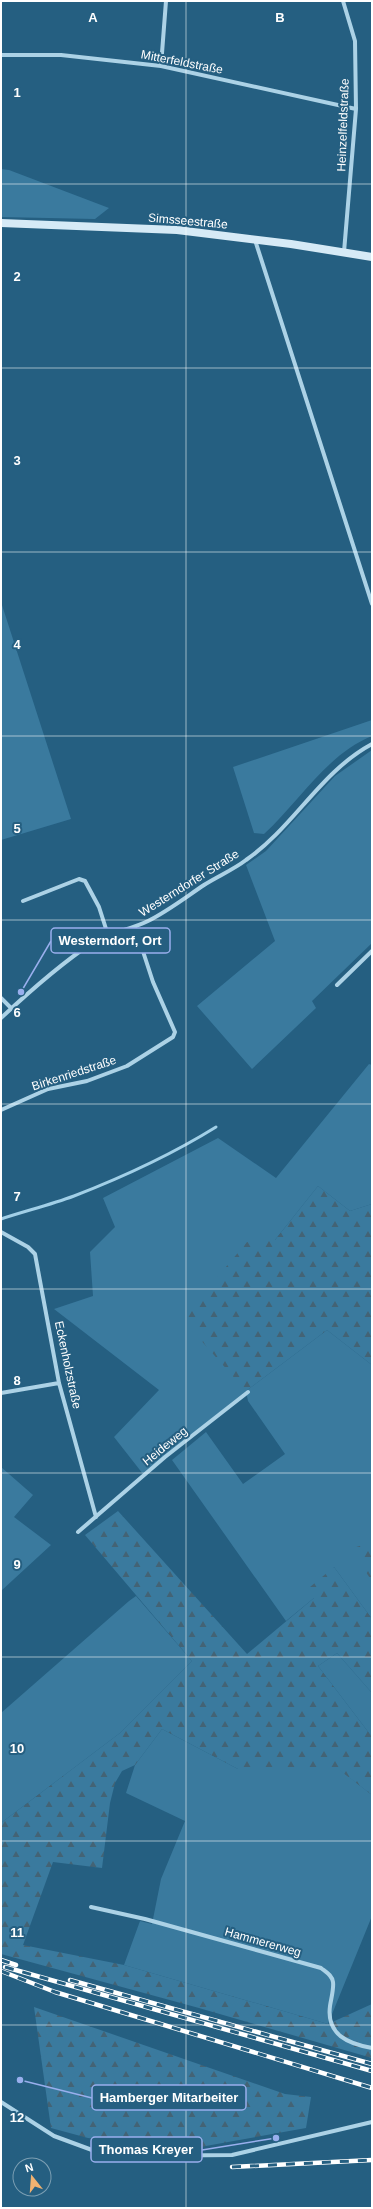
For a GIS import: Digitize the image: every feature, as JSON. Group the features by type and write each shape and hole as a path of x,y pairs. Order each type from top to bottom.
{"main road":[{"name":"Simsseestraße","path":"1,223 176,230 372,257"}],"street":[{"path":"161,66 166,1"},
{"name":"Heinzelfeldstraße","path":"343,1 355,41 356,108 344,252"},
{"name":"Mitterfeldstraße","path":"1,55 61,55 161,66 356,108"},
{"path":"255,240 372,604"},
{"name":"Westerndorfer Straße","path":"1,1018 55,970 93,943 108,935 135,927 150,920 206,884 246,861 277,833 335,769 372,744"},
{"path":"23,901 79,879 84,881 99,907 108,935"},
{"name":"Birkenriedstraße","path":"1,1110 48,1089 86,1081 127,1066 173,1037 175,1032 153,982 135,927"},
{"path":"337,985 372,951"},
{"path":"1,998 11,1008"},
{"name":"Eckenholzstraße","path":"1,1233 28,1247 35,1254 59,1383 96,1517"},
{"path":"1,1393 59,1383"},
{"name":"Heideweg","path":"78,1532 165,1458 248,1392"},
{"name":"Hammererweg","path":"91,1907 145,1919 321,1968 330,1974 333,1981 330,2009 331,2022 338,2035 352,2045 372,2048"},
{"path":"1,2102 54,2136 86,2148 127,2156 232,2155 372,2122"}],"green space":[{"path":"1,169 9,170 109,208 95,219 1,217"},
{"path":"1,602 71,819 1,840"},
{"path":"372,720 372,736 341,754 327,766 264,834 254,833 233,767"},
{"path":"372,750 372,943 312,1001 316,1008 252,1069 197,1006 275,941 246,865 266,851 335,776"},
{"path":"369,1064 372,1065 372,1204 350,1211 318,1186 275,1240 246,1391 143,1474 114,1437 159,1390 54,1309 93,1296 90,1252 115,1227 103,1198 218,1138 276,1178"},
{"path":"318,1186 350,1211 372,1204 372,1365 327,1330 246,1391 182,1319 247,1242 275,1240"},
{"path":"327,1330 372,1365 372,1619 334,1567 314,1598 286,1621 172,1460 206,1432 243,1484 285,1454 248,1401 246,1391"},
{"path":"1,1467 33,1495 14,1517 51,1545 1,1591"},
{"path":"118,1511 247,1654 314,1598 310,1587 334,1567 372,1619 372,1693 337,1653 318,1666 372,1737 372,1795 338,1769 238,1769 162,1729 135,1765 122,1771 115,1783 110,1803 102,1868 53,1862 23,1945 124,1965 328,2024 372,2004 372,2058 199,2008 1,1954 1,1823 120,1733 192,1661 85,1535"},
{"path":"372,1542 372,1581 350,1549"},
{"path":"136,1596 192,1661 120,1733 1,1823 1,1713"},
{"path":"337,1653 372,1693 372,1737 318,1666"},
{"path":"162,1729 238,1769 339,1769 372,1795 372,1916 328,2024 124,1965 140,1921 152,1924 161,1879 185,1821 126,1793 135,1765"},
{"path":"34,2007 285,2094 311,2097 306,2128 189,2149 88,2138 51,2128"}],"waterway":[{"path":"1,1219 65,1199 111,1181 164,1156 216,1127"}],"railway":[{"path":"1,1960 16,1965"},
{"path":"5,1967 372,2071"},
{"path":"1,1971 55,1992 372,2088"},
{"path":"70,1980 372,2064"},
{"path":"232,2167 372,2160"}],"place":[{"name":"Westerndorf, Ort","path":"21,992"},
{"name":"Hamberger Mitarbeiter","path":"20,2080"},
{"name":"Thomas Kreyer","path":"276,2138"}]}
